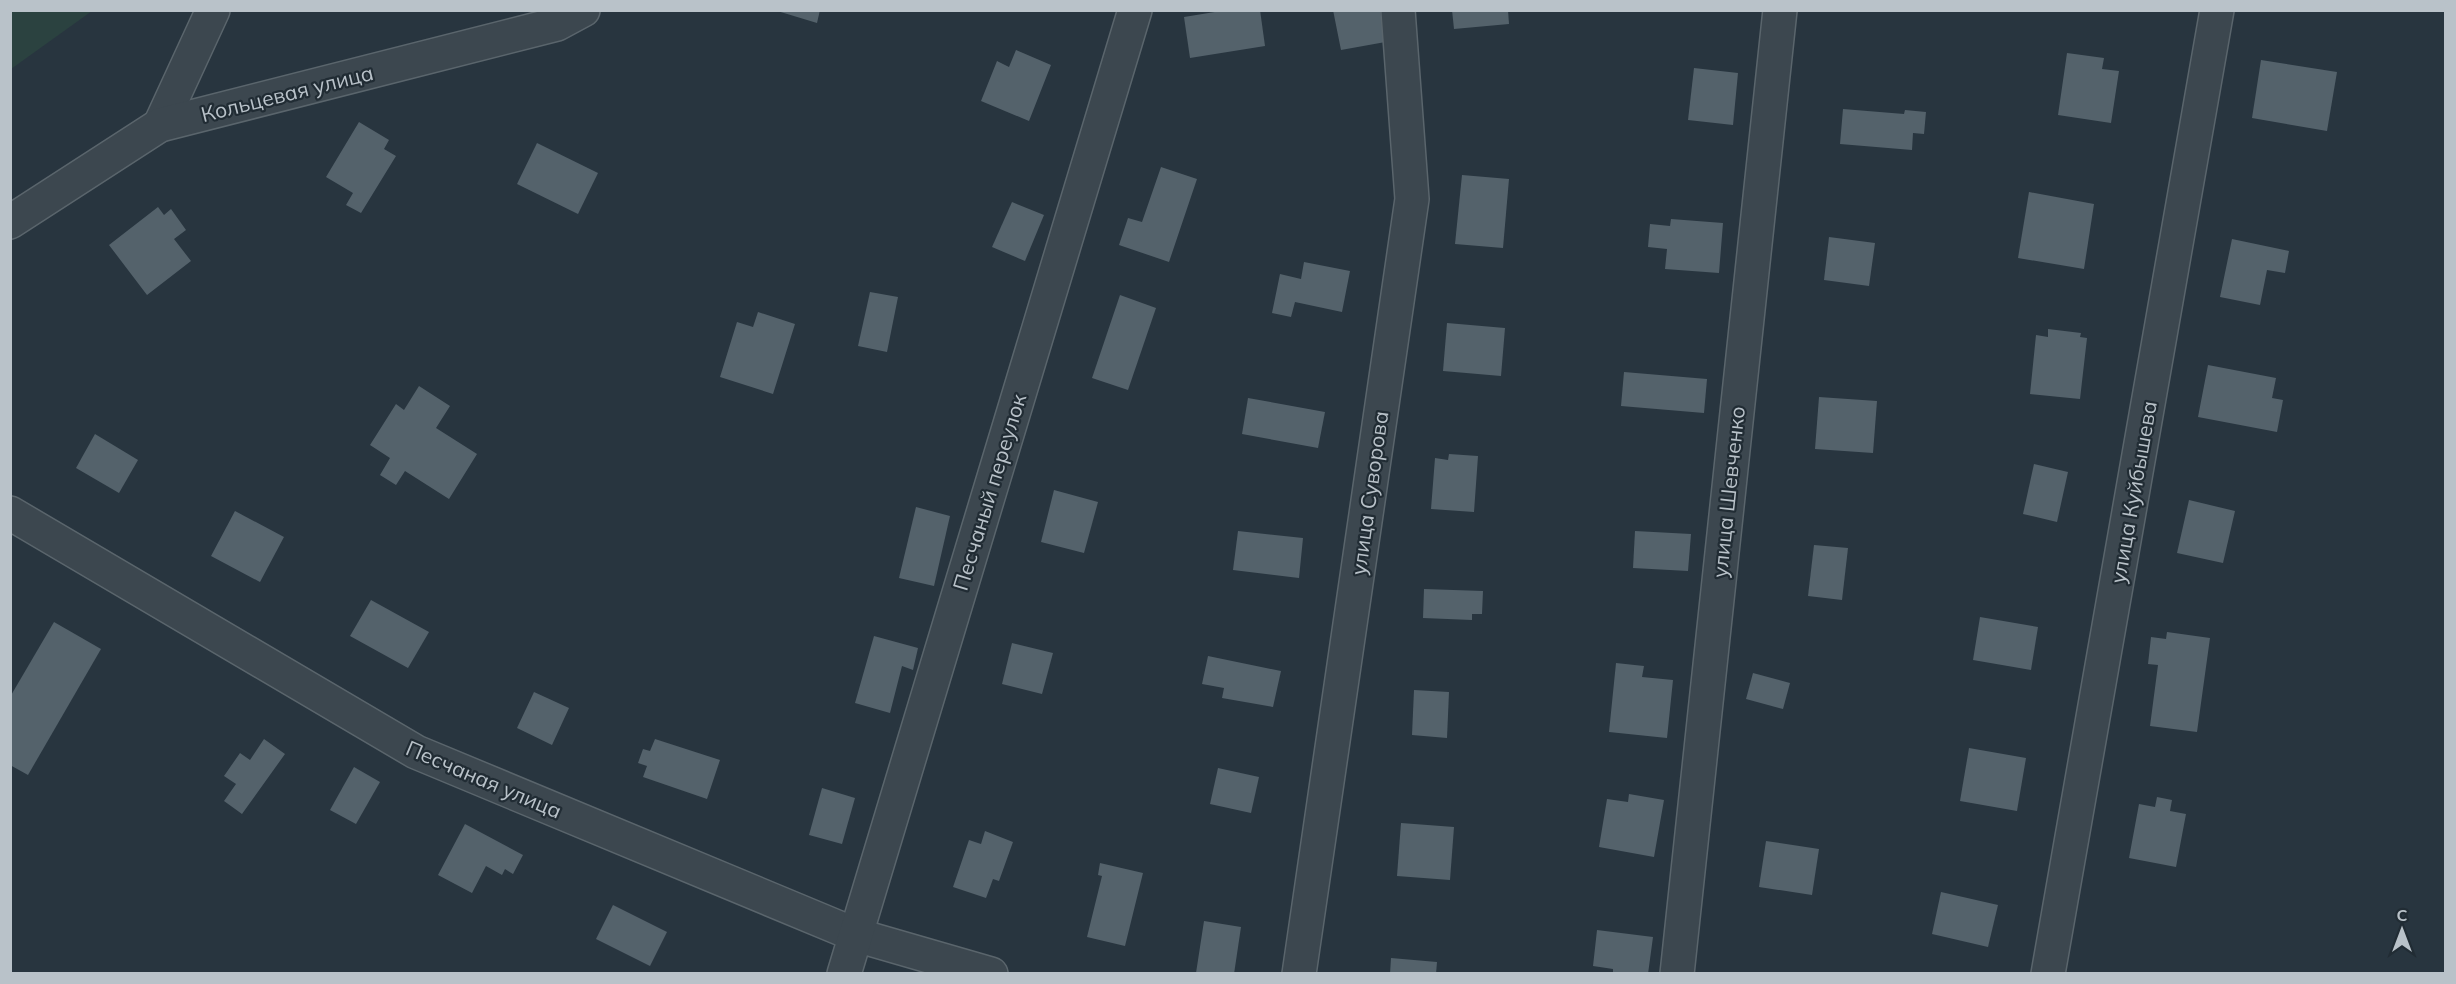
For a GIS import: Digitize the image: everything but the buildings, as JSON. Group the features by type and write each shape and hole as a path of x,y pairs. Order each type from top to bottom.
{"street":[{"path":"160,125 213,10"},
{"name":"Кольцевая улица","path":"10,222 160,125 556,24 583,10"},
{"name":"Песчаный переулок","path":"844,974 1135,10"},
{"name":"улица Суворова","path":"1299,974 1412,199 1398,10"},
{"name":"улица Шевченко","path":"1677,974 1780,10"},
{"name":"улица Куйбышева","path":"2048,974 2217,10"},
{"name":"Песчаная улица","path":"10,513 416,752 856,936 991,974"}],"green space":[{"path":"11,10 92,10 92,11 11,69"}]}
